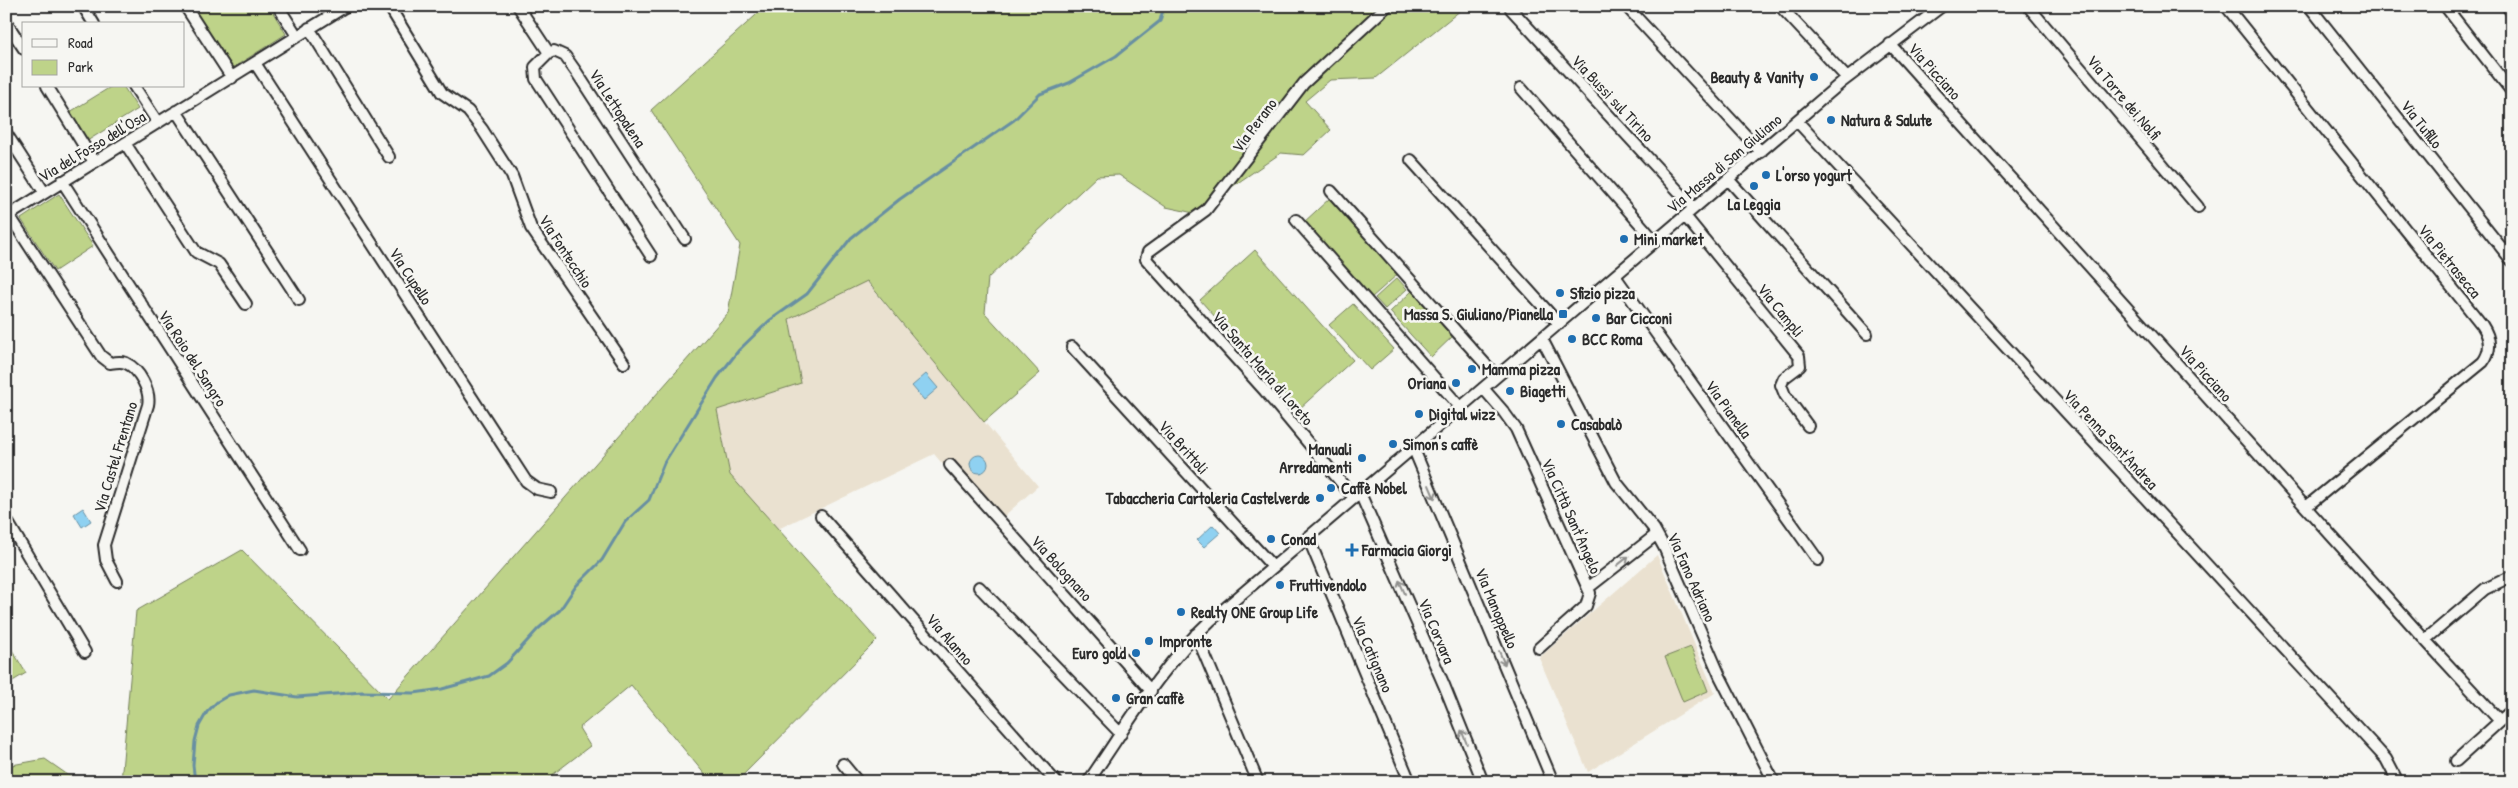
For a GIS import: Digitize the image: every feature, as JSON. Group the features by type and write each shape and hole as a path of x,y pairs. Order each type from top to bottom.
{"street":[{"path":"83,6 93,22"},
{"path":"185,6 232,78"},
{"path":"278,6 297,36"},
{"name":"Via del Fosso dell'Osa","path":"8,216 346,6"},
{"name":"Via Fontecchio","path":"389,6 442,93 468,111 482,129 512,176 531,228 624,363"},
{"path":"518,6 549,53 536,63 534,71 536,80 651,256"},
{"name":"Via Perano","path":"1147,261 1148,252 1208,207 1304,83 1387,6"},
{"path":"1626,6 1761,152"},
{"path":"1780,6 1847,78"},
{"name":"Via Massa di San Giuliano","path":"1088,782 1151,691 1196,634 1847,78 1942,6"},
{"name":"Via Torre dei Nolfi","path":"2028,6 2198,207"},
{"name":"Via Pietrasecca","path":"2226,6 2482,325 2488,338 2488,352 2483,362 2306,507"},
{"name":"Via Tufillo","path":"2309,6 2512,261"},
{"path":"2445,6 2512,92"},
{"path":"2507,6 2512,12"},
{"name":"Via Bussi sul Tirino","path":"1511,9 1694,208"},
{"path":"6,22 22,46"},
{"path":"309,28 389,156"},
{"name":"Via Picciano","path":"1890,44 2424,640 2500,721"},
{"name":"Via Lettopalena","path":"549,53 554,51 562,54 577,73 685,239"},
{"name":"Via Cupello","path":"255,63 526,481 536,489 551,492"},
{"path":"48,88 94,162"},
{"path":"135,88 158,123"},
{"path":"1521,88 1656,241"},
{"path":"176,112 299,300"},
{"name":"Via Penna Sant'Andrea","path":"1797,121 2376,748 2386,760 2398,782"},
{"path":"6,134 44,192"},
{"path":"125,144 196,252 219,264 246,304"},
{"path":"1411,160 1559,324"},
{"path":"1728,179 1867,334"},
{"name":"Via Roio del Sangro","path":"62,181 300,550"},
{"path":"1331,191 1496,376"},
{"name":"Via Castel Frentano","path":"8,216 101,356 110,363 123,362 128,364 147,390 148,404 104,545 106,560 117,581"},
{"name":"Via Campli","path":"1685,216 1799,356 1800,366 1784,378 1782,385 1785,395 1808,426"},
{"path":"1296,220 1460,407"},
{"name":"Via Santa Maria di Loreto","path":"1147,261 1180,294 1356,496"},
{"name":"Via Pianella","path":"1616,276 1818,560"},
{"name":"Via Fano Adriano","path":"1542,339 1616,482 1657,534 1720,676 1774,782"},
{"name":"Via Brittoli","path":"1072,347 1273,567"},
{"name":"Via Città Sant'Angelo","path":"1483,388 1507,415 1516,429 1588,588 1590,597 1586,606 1539,648"},
{"name":"Via Manoppello","path":"1413,447 1553,782"},
{"name":"Via Bolognano","path":"950,465 1151,691"},
{"name":"Via Corvara","path":"1356,496 1433,659 1483,782"},
{"name":"Via Alanno","path":"821,516 1056,782"},
{"path":"6,519 85,652"},
{"path":"1588,588 1657,534"},
{"name":"Via Catignano","path":"1308,537 1410,782"},
{"path":"2424,640 2490,586 2512,576"},
{"path":"979,587 1121,734"},
{"path":"1196,634 1258,782"},
{"path":"2456,761 2512,710"},
{"path":"842,764 858,782"}],"shaded area":[{"path":"866,281 1038,486 1003,517 946,468 934,454 778,529 730,475 717,410 801,383 789,319"},
{"path":"1657,555 1715,693 1588,772 1539,658"}],"green space":[{"path":"192,6 269,6 286,34 231,69"},
{"path":"766,6 1466,6 1376,78 1330,80 1305,101 1331,130 1304,155 1281,153 1194,213 1166,207 1119,175 1097,176 988,278 985,313 1040,373 984,422 867,281 789,319 801,383 717,410 730,475 877,640 736,782 711,782 631,685 579,728 590,746 543,782 121,782 136,611 242,550 388,699 728,313 740,245 651,110"},
{"path":"109,88 124,88 138,109 87,141 70,112"},
{"path":"59,194 93,246 55,271 21,219"},
{"path":"1330,198 1398,274 1371,298 1303,223"},
{"path":"1255,250 1353,360 1298,410 1200,300"},
{"path":"1397,278 1407,289 1385,309 1375,298"},
{"path":"1412,291 1453,336 1431,357 1390,312"},
{"path":"1353,304 1394,349 1370,370 1329,325"},
{"path":"6,640 26,673 6,685"},
{"path":"1691,647 1708,691 1683,702 1665,657"},
{"path":"45,759 78,782 6,782 6,766"}],"water":[{"path":"926,374 938,388 924,400 912,386"},
{"path":"979,455 985,458 988,464 985,470 979,473 973,470 970,464 973,458"},
{"path":"83,508 91,521 82,527 74,514"},
{"path":"1213,525 1220,533 1204,547 1197,540"}],"waterway":[{"path":"195,782 193,765 195,741 199,726 207,712 217,702 229,695 254,690 297,697 362,692 414,693 442,689 489,676 507,663 538,629 560,610 576,586 602,560 625,522 649,500 664,463 717,378 739,350 769,321 807,294 851,238 900,199 1014,120 1040,94 1069,83 1116,56 1160,21 1164,6"}],"place":[{"name":"Beauty & Vanity","path":"1814,77"},
{"name":"Natura & Salute","path":"1831,120"},
{"name":"L'orso yogurt","path":"1766,175"},
{"name":"La Leggia","path":"1754,186"},
{"name":"Mini market","path":"1624,239"},
{"name":"Sfizio pizza","path":"1560,293"},
{"name":"Massa S. Giuliano/Pianella","path":"1563,314"},
{"name":"Bar Cicconi","path":"1596,318"},
{"name":"BCC Roma","path":"1572,339"},
{"name":"Mamma pizza","path":"1472,369"},
{"name":"Oriana","path":"1456,383"},
{"name":"Biagetti","path":"1510,391"},
{"name":"Digital wizz","path":"1419,414"},
{"name":"Casabalò","path":"1561,424"},
{"name":"Simon's caffè","path":"1393,444"},
{"name":"Manuali Arredamenti","path":"1362,458"},
{"name":"Caffè Nobel","path":"1331,488"},
{"name":"Tabaccheria Cartoleria Castelverde","path":"1320,498"},
{"name":"Conad","path":"1271,539"},
{"name":"Farmacia Giorgi","path":"1352,550"},
{"name":"Fruttivendolo","path":"1280,585"},
{"name":"Realty ONE Group Life","path":"1181,612"},
{"name":"Impronte","path":"1149,641"},
{"name":"Euro gold","path":"1136,653"},
{"name":"Gran caffè","path":"1116,698"}]}
